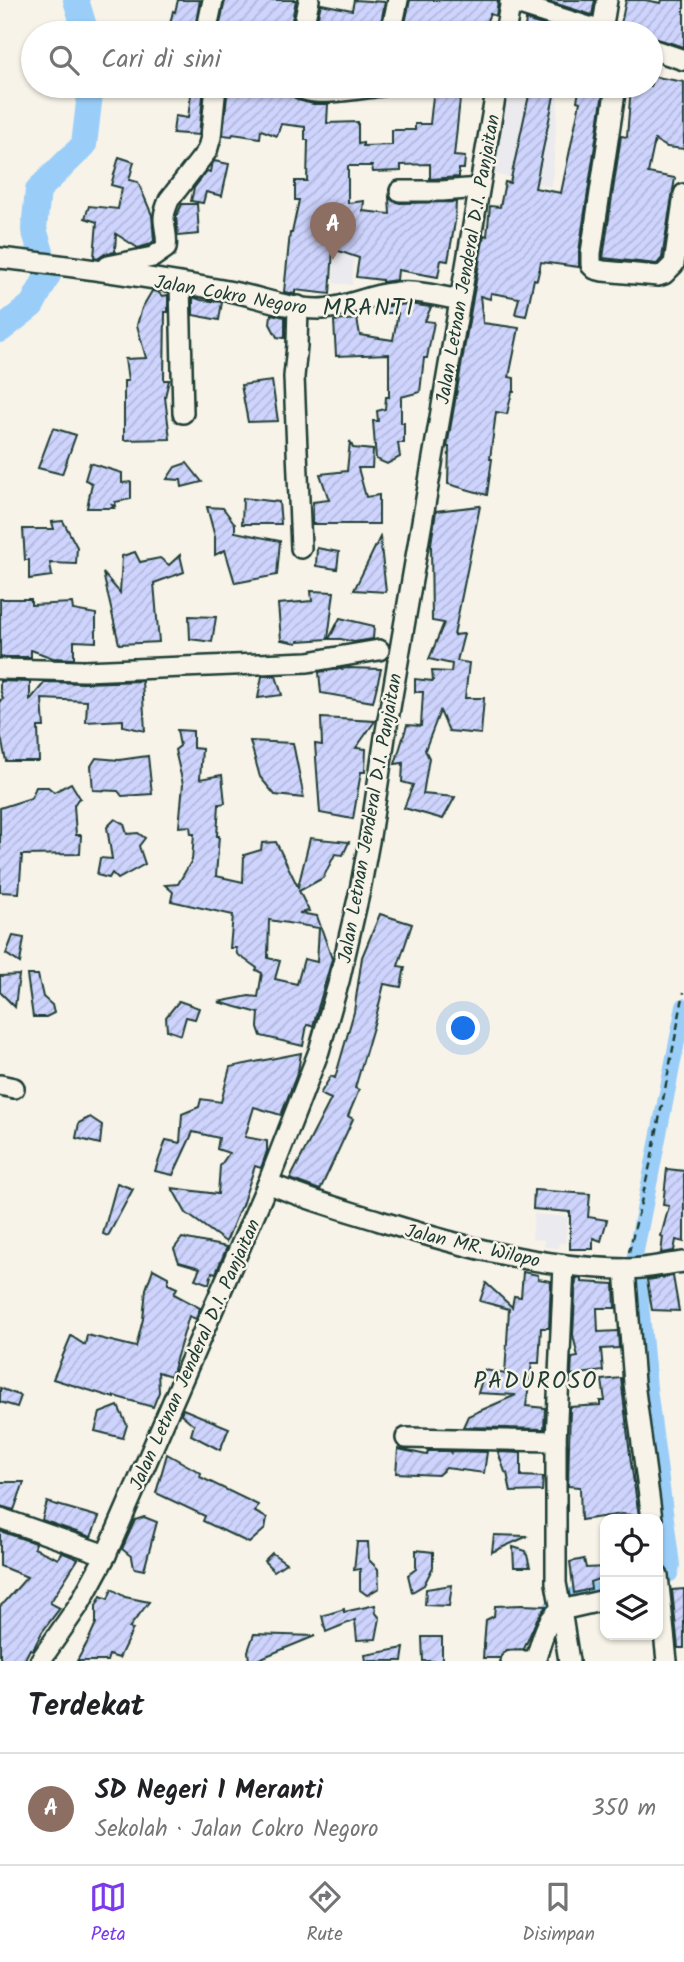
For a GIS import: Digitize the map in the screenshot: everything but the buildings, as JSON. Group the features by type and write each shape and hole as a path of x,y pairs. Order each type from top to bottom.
{"street":[{"path":"209,21 213,0"},
{"path":"305,21 309,0"},
{"path":"394,21 398,0"},
{"path":"606,21 607,0"},
{"path":"507,21 510,1 571,21"},
{"path":"663,52 684,60"},
{"path":"97,269 153,257 166,248 166,209 169,200 207,151 215,98"},
{"name":"Jalan Letnan Jenderal D.I. Panjaitan","path":"40,1661 80,1603 106,1555 268,1183 319,1051 339,981 360,890 495,98"},
{"path":"613,98 591,265 603,271 658,276 670,270 674,264 684,194"},
{"path":"400,191 479,188"},
{"name":"Jalan Cokro Negoro","path":"0,258 97,269 230,291 316,309 390,293 407,292 460,300"},
{"path":"180,284 183,413"},
{"path":"298,306 298,345 294,377 302,548"},
{"path":"0,669 84,671 295,662 379,649"},
{"name":"Jalan MR. Wilopo","path":"268,1183 291,1194 505,1256 564,1265 632,1268 684,1262"},
{"path":"564,1265 556,1441 559,1602 569,1661"},
{"path":"632,1268 634,1383 651,1514"},
{"path":"406,1438 556,1441"},
{"path":"0,1518 106,1555"},
{"path":"559,1602 600,1600"},
{"path":"514,1661 531,1661 559,1602"},
{"path":"663,1627 667,1661"}],"path":[{"path":"632,1268 684,992"}],"shaded area":[{"path":"504,98 558,98 552,187 486,172"},
{"path":"324,249 354,257 352,285 333,283 334,267 312,263"},
{"path":"534,1214 568,1217 565,1244 559,1243 558,1248 544,1247 545,1240 532,1239"}],"waterway":[{"path":"76,0 82,21"},
{"path":"0,330 32,305 48,275 34,229 38,190 84,145 90,98"},
{"path":"663,1577 670,1574 672,1565 634,1261 684,1006"},
{"path":"551,1609 568,1597 600,1590"}],"place":[{"name":"SD Negeri 1 Meranti","path":"333,260"}],"district":[{"name":"MRANTI","path":"369,307"},
{"name":"PADUROSO","path":"536,1380"}]}
